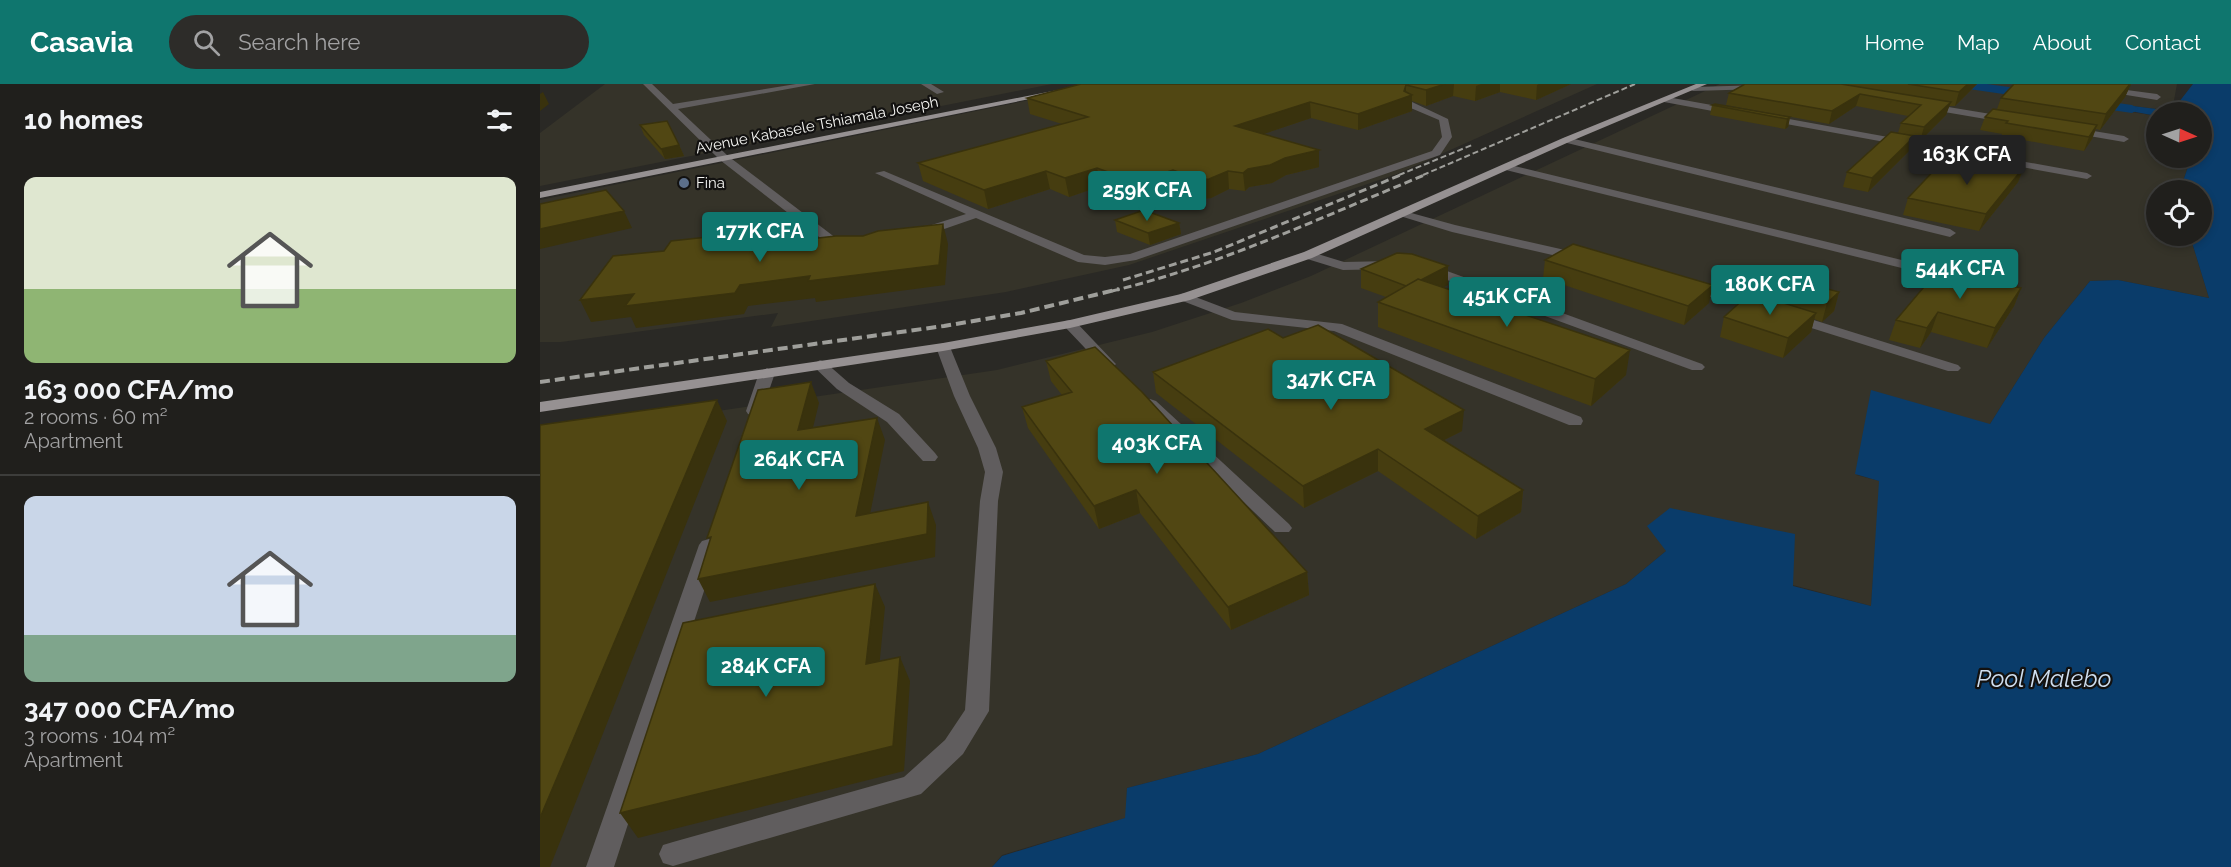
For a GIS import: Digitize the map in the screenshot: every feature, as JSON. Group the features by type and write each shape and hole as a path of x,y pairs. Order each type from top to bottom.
{"main road":[{"name":"Avenue Kabasele Tshiamala Joseph","path":"540,195 1100,84"},
{"path":"540,407 942,347 1070,324 1185,297 1308,255 1566,140 1698,86"}],"street":[{"path":"647,84 724,158 845,251 859,252"},
{"path":"671,107 811,84"},
{"path":"925,84 940,92"},
{"path":"2063,84 2157,97"},
{"path":"1698,86 1772,86"},
{"path":"1667,100 1748,115"},
{"path":"880,173 1082,259 1105,261 1132,257 1436,153 1447,137 1443,119 1409,104"},
{"path":"1913,104 2018,122"},
{"path":"1759,117 2087,176"},
{"path":"2053,128 2124,139"},
{"path":"1566,140 1950,233"},
{"path":"1506,167 1938,273"},
{"path":"910,236 977,214"},
{"path":"1404,214 1452,228 1598,262"},
{"path":"1308,255 1343,266 1408,264 1433,269 1697,367"},
{"path":"1678,284 1747,303 1953,368"},
{"path":"1185,297 1232,316 1337,327 1575,421"},
{"path":"1070,324 1121,378"},
{"path":"673,855 912,786 954,747 977,711 989,501 994,472 987,448 942,347"},
{"path":"820,365 843,386 893,418 929,457"},
{"path":"748,429 767,373"},
{"path":"1138,393 1282,528"},
{"path":"600,867 714,530"}],"shaded area":[{"path":"605,84 1052,84 540,186 540,133"},
{"path":"1108,84 1597,84 1397,174 1129,265 1006,292 771,327 778,313 561,342 540,342 540,200"},
{"path":"1720,84 2177,84 2174,102 2146,102 2146,108 2133,106 2131,112 2146,114 2146,168 2188,168 2183,180 2146,180 2146,246 2193,246 2209,298 2118,280 2090,281 2044,338 1990,424 1856,475 1880,481 1871,606 1666,551 1626,584 1258,754 1127,788 1126,818 1002,855 992,867 540,867 540,437 997,370 1152,332 1241,303 1311,276"}],"water":[{"name":"Pool Malebo","path":"2193,84 2231,84 2231,867 992,867 1002,856 1125,818 1127,788 1258,754 1626,584 1666,551 1647,526 1670,508 1795,534 1793,586 1871,606 1879,481 1855,474 1871,390 1990,424 2044,338 2090,281 2118,280 2209,298 2193,246 2212,246 2212,180 2183,180 2188,168 2212,168 2212,102 2179,102"},
{"name":"Pool Malebo","path":"2133,106 2146,108 2146,114 2130,111"}],"building":[{"path":"1081,84 1445,84 1426,90 1406,85 1404,91 1412,95 1358,114 1310,102 1235,126 1319,150 1285,158 1270,165 1248,169 1243,173 1228,171 1209,179 1199,180 1173,170 1136,182 1097,168 1065,178 1046,171 984,190 918,163 1088,117 1027,98"},
{"path":"1745,84 1841,84 1951,102 1924,127 1901,123 1921,105 1860,94 1832,111 1729,93"},
{"path":"1908,84 1968,84 1959,92"},
{"path":"2014,84 2130,84 2106,114 2001,98"},
{"path":"1712,105 1790,117 1787,119"},
{"path":"1993,109 2097,125 2089,137 2006,123 2008,121 1985,117"},
{"path":"667,121 679,145 661,149 640,125"},
{"path":"1891,132 1915,136 1872,178 1847,172"},
{"path":"1988,160 2024,167 1986,214 1908,198 1941,163 1979,171"},
{"path":"606,190 624,211 540,229 540,204"},
{"path":"1144,210 1179,223 1148,233 1115,220"},
{"path":"943,224 939,265 808,281 810,276 740,285 735,293 625,306 634,294 580,300 613,256 664,251 671,241 763,231 759,240 793,236 791,241 836,236 863,236 878,231"},
{"path":"1573,244 1713,285 1688,306 1545,260"},
{"path":"1397,253 1412,254 1448,266 1406,286 1361,269"},
{"path":"1940,268 2021,288 1995,328 1938,312 1927,328 1896,320"},
{"path":"1418,279 1630,350 1595,379 1378,302"},
{"path":"1791,279 1839,292 1827,303 1781,289"},
{"path":"1748,295 1769,302 1771,299 1816,313 1788,338 1724,317"},
{"path":"1318,325 1464,410 1425,429 1523,490 1478,516 1378,449 1303,486 1153,372 1268,329 1283,338"},
{"path":"1095,347 1142,392 1307,572 1228,607 1136,490 1094,506 1022,407 1072,392 1046,361"},
{"path":"811,382 798,430 877,418 856,516 928,502 927,534 698,579 711,537 707,538 758,390"},
{"path":"717,400 540,818 540,425"},
{"path":"875,584 866,664 900,657 893,746 620,813 683,623"}],"waterway":[{"path":"1962,84 2044,96"},
{"path":"2082,102 2132,109"}],"railway":[{"path":"1423,175 1635,84"},
{"path":"1399,175 1472,145"},
{"path":"1123,280 1214,252 1403,174"},
{"path":"1112,291 1193,268 1232,254 1427,174"},
{"path":"540,382 944,326 1021,313 1119,289"}],"place":[{"name":"Fina","path":"684,183"}]}
